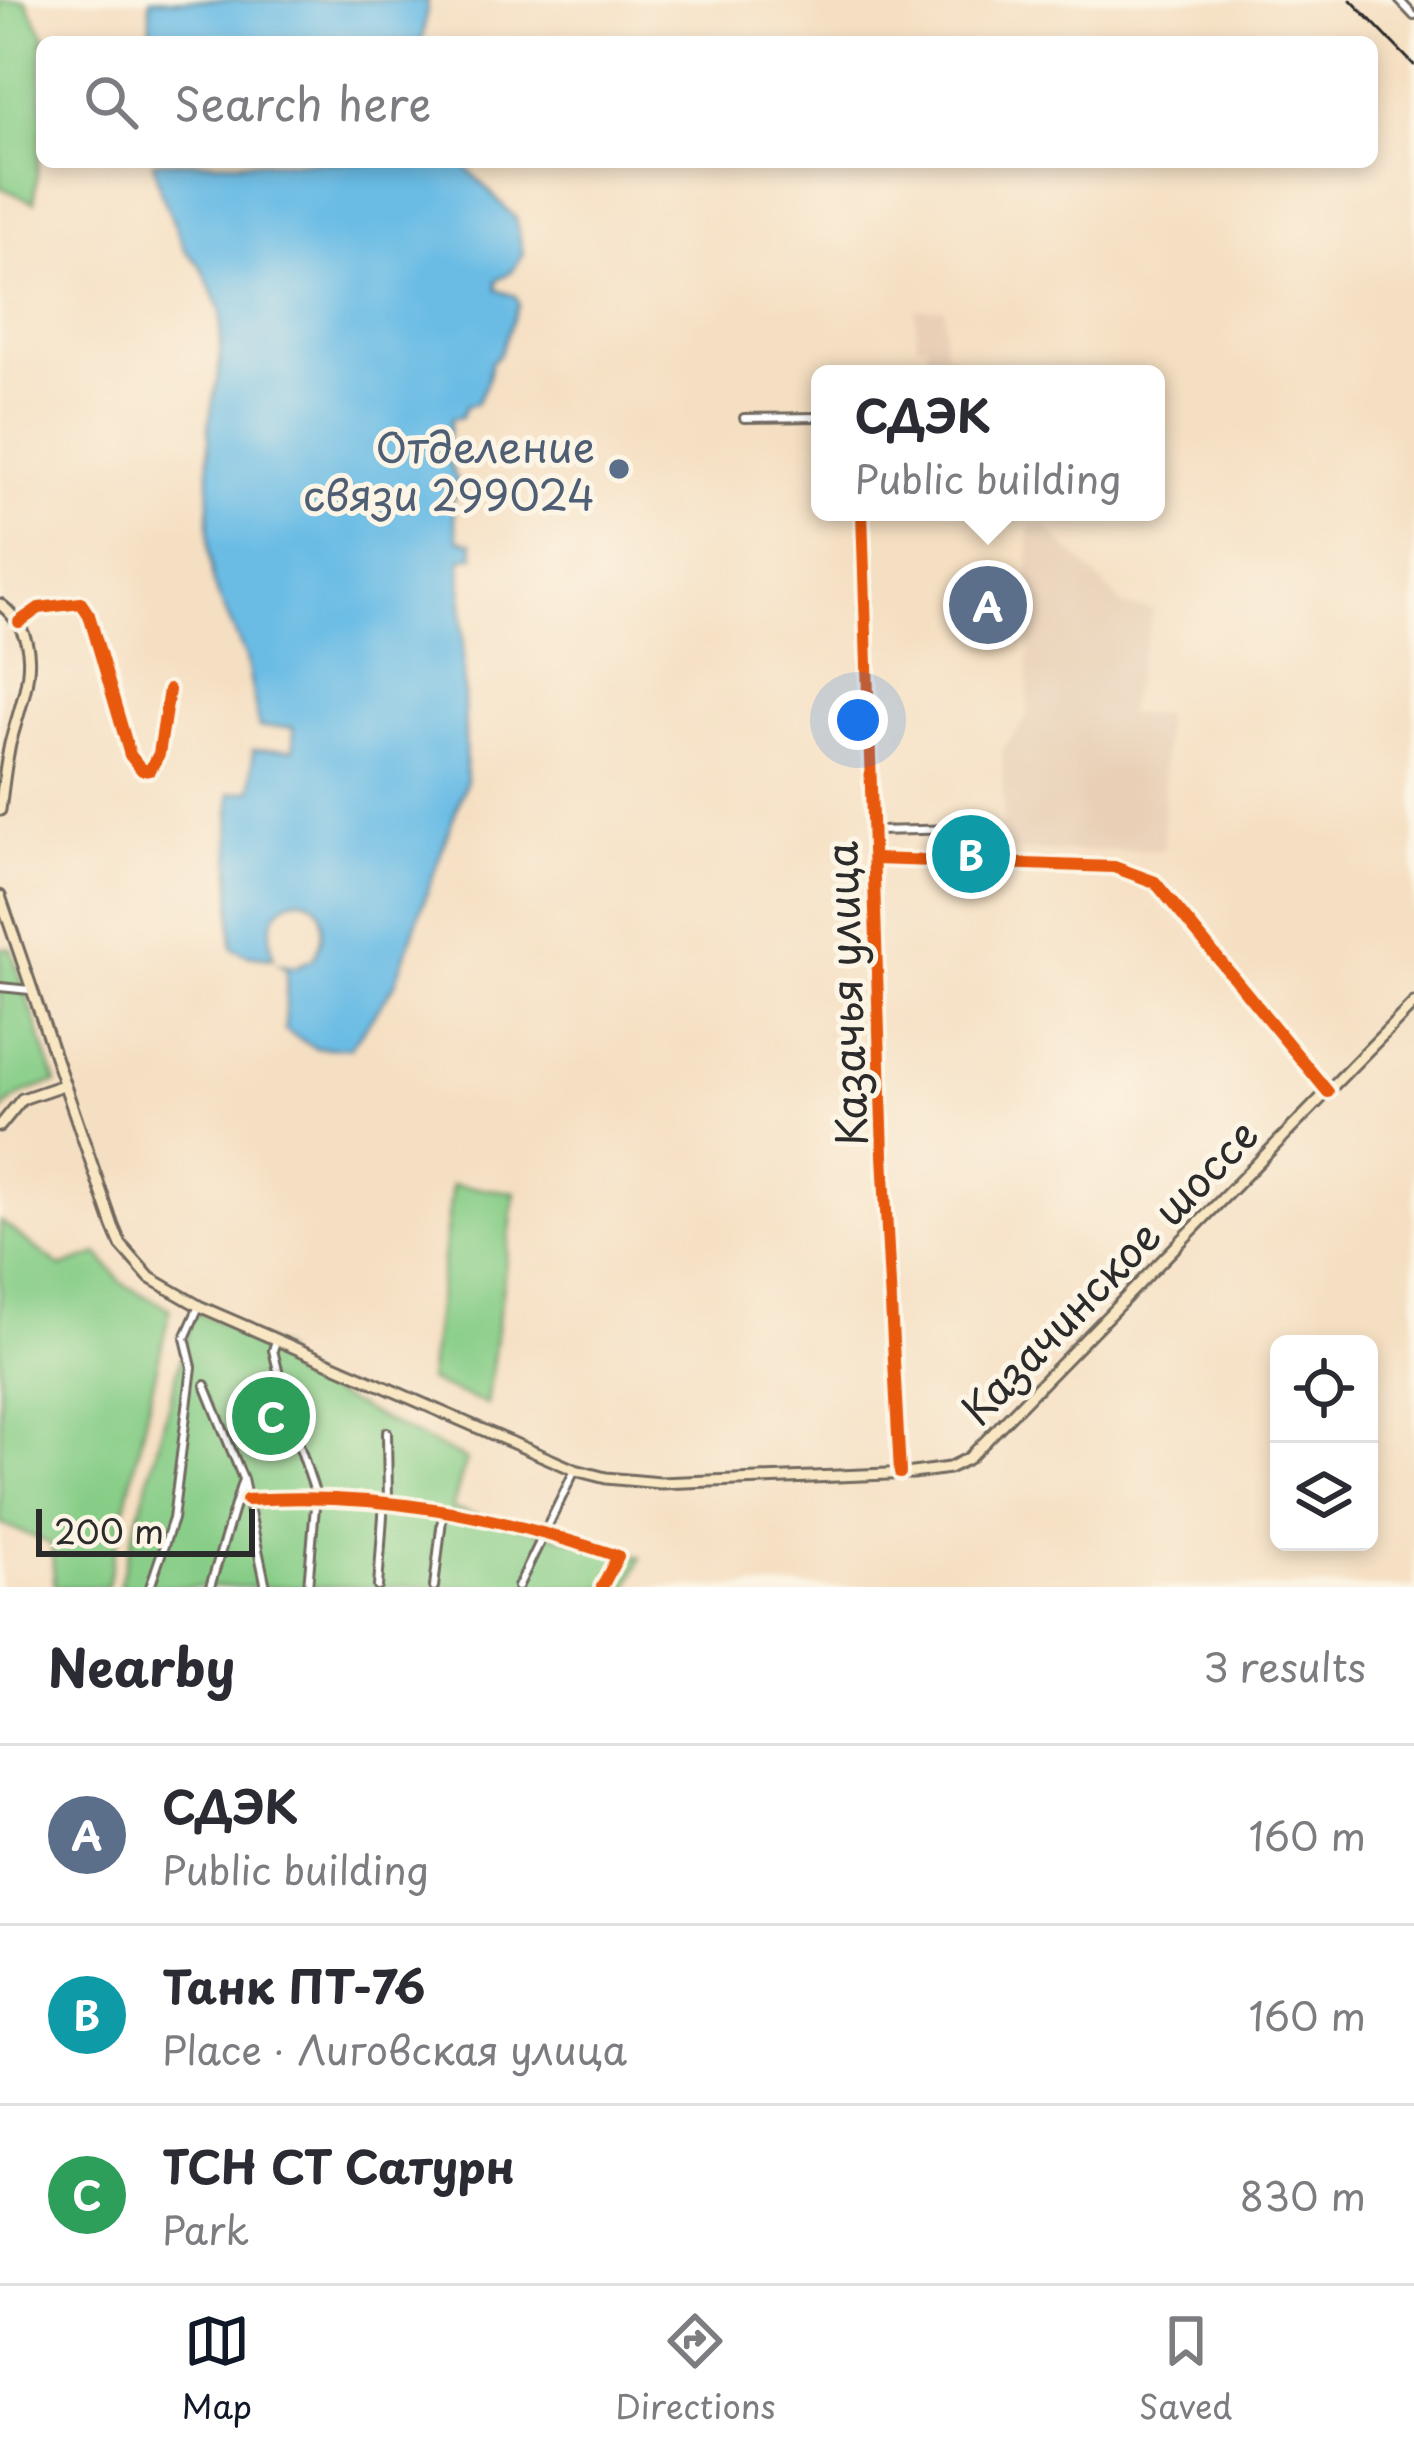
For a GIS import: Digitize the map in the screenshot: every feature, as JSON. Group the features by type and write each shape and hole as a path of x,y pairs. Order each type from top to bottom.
{"main road":[{"path":"0,604 19,622 29,646 28,684 9,748 0,810"},
{"name":"Казачинское шоссе","path":"0,896 52,1056 122,1245 150,1278 276,1341 575,1470 660,1483 900,1473 949,1468 969,1459 1414,1003"},
{"path":"0,1126 14,1106 52,1075 52,1056"},
{"path":"31,1094 63,1085"},
{"path":"31,1094 54,1094 71,1108"}],"street":[{"path":"1399,0 1414,16"},
{"path":"744,418 811,417"},
{"name":"Казачья улица","path":"862,521 885,1227 900,1473"},
{"path":"19,622 39,608 81,603 89,616 130,755 142,770 150,770 159,754 169,689"},
{"path":"873,831 964,829 1004,862"},
{"path":"874,860 1114,867 1155,882 1328,1092"},
{"path":"0,987 30,990"},
{"path":"150,1587 173,1519 192,1367 185,1338 200,1306"},
{"path":"276,1341 273,1350 289,1415 316,1495 308,1587"},
{"path":"205,1385 243,1479 262,1587"},
{"path":"378,1587 387,1432"},
{"path":"518,1587 575,1470"},
{"path":"210,1587 243,1479"},
{"path":"247,1500 316,1495 386,1500 545,1532 618,1556 602,1587"},
{"path":"434,1587 443,1511"}],"shaded area":[{"path":"944,308 945,353 952,353 953,365 928,365 927,344 917,344 915,309"},
{"path":"1029,524 1046,526 1125,607 1154,609 1126,714 1164,714 1164,850 1003,852 1003,749 1028,716"}],"green space":[{"path":"0,0 25,0 45,36 36,36 34,202 0,187"},
{"path":"0,948 11,949 56,1083 25,1093 0,1114"},
{"path":"452,1185 515,1192 487,1405 428,1381"},
{"path":"0,1221 61,1267 98,1254 123,1284 170,1309 107,1587 55,1587 51,1544 0,1523"},
{"path":"194,1311 281,1350 289,1373 466,1460 452,1509 641,1557 628,1587 119,1587"}],"water":[{"path":"150,0 428,0 423,36 150,36"},
{"path":"154,168 467,168 516,219 523,254 513,270 496,281 497,290 515,296 519,304 476,404 466,406 462,417 451,419 446,454 462,493 451,498 458,540 472,543 474,556 461,559 466,782 394,986 350,1048 315,1048 285,1030 287,970 280,964 295,967 314,958 322,931 320,913 312,902 286,903 275,914 270,933 274,958 232,948 230,793 252,790 253,750 294,749 293,727 259,727 246,658 213,583 209,423 220,364 221,311 201,266 185,250"}],"railway":[{"path":"1351,0 1414,65"}],"cycle path":[{"path":"862,521 883,1155 900,1473"},
{"path":"19,622 39,608 81,603 89,615 130,755 142,770 150,770 159,754 169,690"},
{"path":"874,859 1114,867 1155,882 1328,1092"},
{"path":"247,1500 389,1503 526,1529 618,1556 602,1587"}],"place":[{"name":"Отделение связи 299024","path":"619,469"},
{"name":"СДЭК","path":"988,605"},
{"name":"Танк ПТ-76","path":"971,854"},
{"name":"ТСН СТ Сатурн","path":"271,1416"}]}
